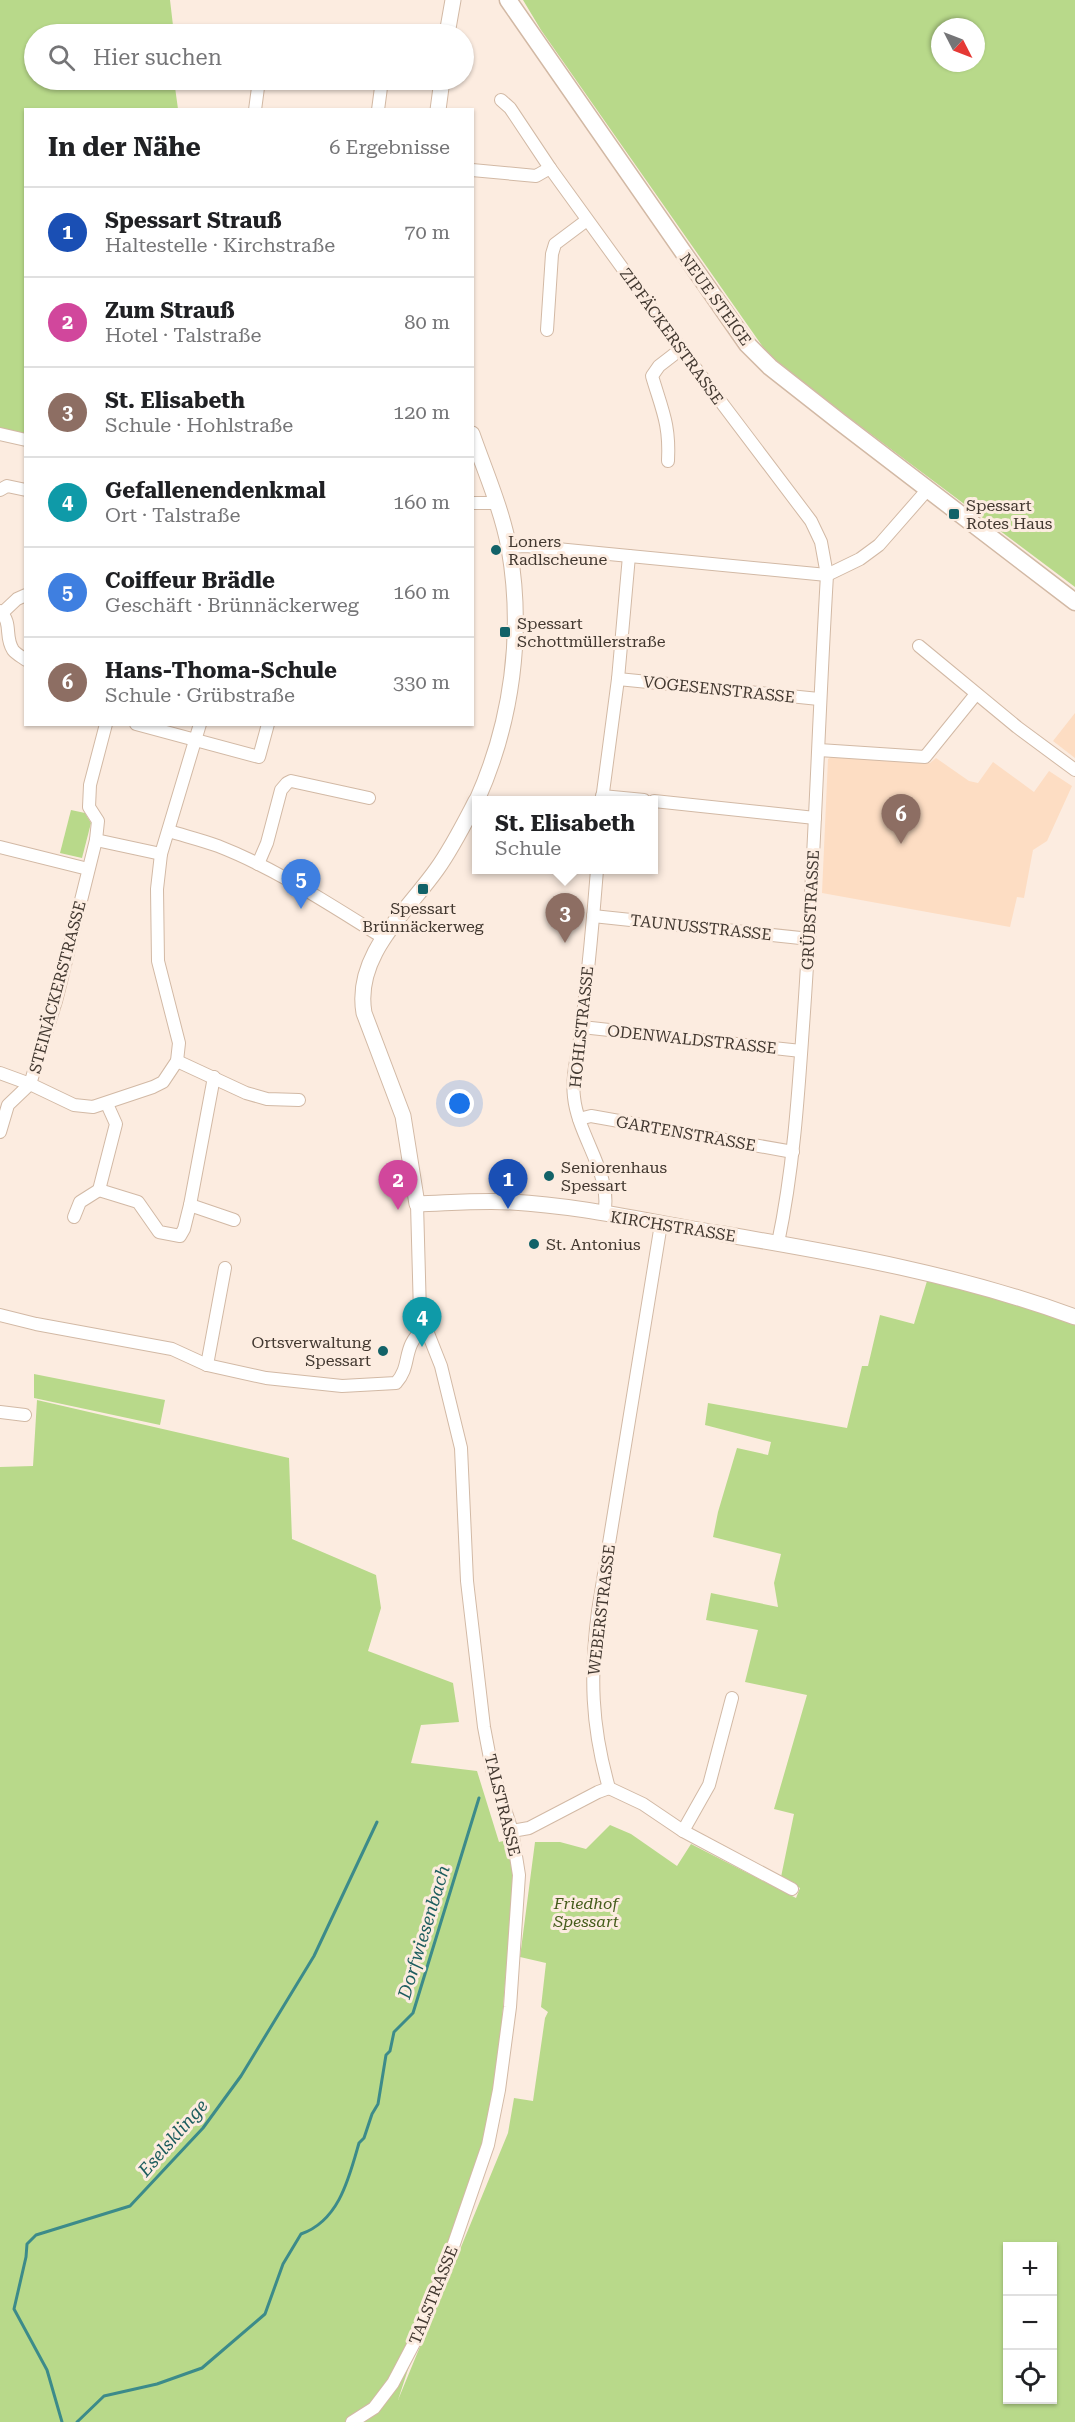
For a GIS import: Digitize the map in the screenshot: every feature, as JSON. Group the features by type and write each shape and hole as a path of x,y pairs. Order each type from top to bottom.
{"main road":[{"name":"NEUE STEIGE","path":"508,0 747,344 778,374 1075,602"}],"street":[{"path":"449,24 453,0"},
{"path":"255,108 258,90"},
{"path":"378,108 381,90"},
{"path":"438,108 441,90"},
{"name":"ZIPFÄCKERSTRASSE","path":"501,100 510,108 550,168 681,349 811,521 821,542 827,575"},
{"path":"474,170 536,176 550,168"},
{"path":"547,330 552,254 555,244 587,220"},
{"path":"668,461 669,442 666,415 652,376 659,366 681,349"},
{"path":"0,434 24,440"},
{"path":"474,440 496,503 508,547 514,592 511,686 502,732 479,796"},
{"path":"0,490 7,486 24,490"},
{"path":"508,547 827,575 860,559 879,545 928,489"},
{"path":"474,503 496,503"},
{"path":"602,796 618,679 629,556"},
{"name":"GRÜBSTRASSE","path":"778,1243 788,1198 793,1152 810,939 819,750 819,699 827,575"},
{"path":"24,596 0,613 8,620 9,638 14,650 24,658"},
{"path":"919,646 976,694 1075,771"},
{"name":"VOGESENSTRASSE","path":"618,679 819,699"},
{"path":"819,750 925,757 976,694"},
{"name":"STEINÄCKERSTRASSE","path":"0,1132 8,1105 30,1084 56,1001 96,840 98,821 89,807 90,785 105,726"},
{"path":"143,726 260,757 268,726"},
{"path":"0,1073 30,1084 74,1105 93,1107 107,1104 162,1082 177,1060 179,1042 158,962 157,889 161,854 199,726"},
{"path":"258,864 267,843 281,790 287,783 369,798"},
{"path":"658,801 815,818"},
{"path":"417,1204 403,1116 368,1027 362,999 366,970 384,938 440,865 472,810"},
{"path":"169,831 217,846 258,864 384,938"},
{"path":"96,840 161,854"},
{"path":"0,847 88,869"},
{"name":"HOHLSTRASSE","path":"597,874 573,1096 607,1199 604,1214"},
{"name":"TAUNUSSTRASSE","path":"593,916 810,939"},
{"name":"ODENWALDSTRASSE","path":"582,1028 801,1051"},
{"path":"177,1060 246,1093 267,1099 299,1100"},
{"path":"99,1190 138,1202 159,1232 180,1236 190,1205 214,1077"},
{"path":"74,1217 80,1202 99,1190 116,1124 107,1104"},
{"name":"GARTENSTRASSE","path":"579,1119 591,1116 793,1152"},
{"name":"KIRCHSTRASSE","path":"417,1204 511,1202 604,1214 778,1243 926,1272 1008,1294 1075,1317"},
{"name":"TALSTRASSE","path":"356,2419 374,2408 393,2383 413,2345 448,2261 488,2145 499,2090 510,2007 519,1875 512,1831 492,1769 484,1727 467,1581 461,1448 441,1366 425,1327 419,1303 417,1204"},
{"path":"190,1205 234,1220"},
{"name":"WEBERSTRASSE","path":"609,1788 599,1755 592,1695 593,1655 598,1611 662,1224"},
{"path":"207,1365 225,1268"},
{"path":"0,1315 36,1324 172,1348 207,1365 266,1378 342,1386 396,1383 403,1374 408,1349 414,1336 425,1327"},
{"path":"0,1412 25,1415"},
{"path":"683,1831 710,1785 732,1698"},
{"path":"512,1831 529,1828 609,1788 643,1804 683,1831 792,1889"}],"shaded area":[{"path":"1075,713 1075,758 1053,741"},
{"path":"833,756 930,763 936,758 969,781 978,783 993,762 1034,792 1049,771 1072,786 1047,841 1033,850 1024,898 1017,897 1010,927 822,893 828,759"}],"green space":[{"path":"0,0 170,0 173,24 24,24 24,90 175,90 178,108 24,108 24,437 0,431"},
{"path":"523,0 1075,0 1075,587 772,360 541,30"},
{"path":"71,810 85,813 91,823 82,858 60,853"},
{"name":"Friedhof Spessart","path":"930,1278 1075,1321 1075,2422 0,2422 0,1467 33,1466 37,1400 289,1458 292,1539 376,1575 381,1608 368,1651 453,1683 459,1722 421,1725 411,1763 477,1771 499,1842 508,1840 514,1874 499,2057 485,2134 398,2400 508,2133 514,2098 533,2101 545,2018 548,2012 541,2007 546,1963 520,1957 535,1842 560,1842 586,1849 610,1825 631,1834 677,1866 691,1844 796,1898 800,1888 781,1877 794,1814 774,1809 807,1695 745,1682 758,1630 706,1620 711,1593 778,1607 774,1583 781,1554 713,1537 737,1448 768,1455 771,1442 705,1425 708,1403 847,1428 862,1366 868,1366 880,1315 914,1324 927,1281"},
{"path":"34,1374 165,1400 160,1425 34,1398"}],"waterway":[{"name":"Dorfwiesenbach","path":"77,2422 104,2396 157,2384 202,2368 265,2314 283,2264 301,2234 314,2228 333,2209 346,2184 359,2143 364,2138 378,2104 386,2055 390,2051 394,2032 413,2013 479,1798"},
{"name":"Eselsklinge","path":"62,2422 47,2370 14,2309 27,2244 36,2235 130,2206 203,2128 241,2076 314,1956 377,1822"}],"place":[{"name":"Spessart Rotes Haus","path":"954,514"},
{"name":"Loners Radlscheune","path":"496,550"},
{"name":"Spessart Schottmüllerstraße","path":"505,632"},
{"name":"Hans-Thoma-Schule","path":"901,844"},
{"name":"Spessart Brünnäckerweg","path":"423,889"},
{"name":"Coiffeur Brädle","path":"301,909"},
{"name":"St. Elisabeth","path":"565,943"},
{"name":"Seniorenhaus Spessart","path":"549,1176"},
{"name":"Spessart Strauß","path":"508,1209"},
{"name":"Zum Strauß","path":"398,1210"},
{"name":"St. Antonius","path":"534,1244"},
{"name":"Gefallenendenkmal","path":"422,1347"},
{"name":"Ortsverwaltung Spessart","path":"383,1351"}]}
